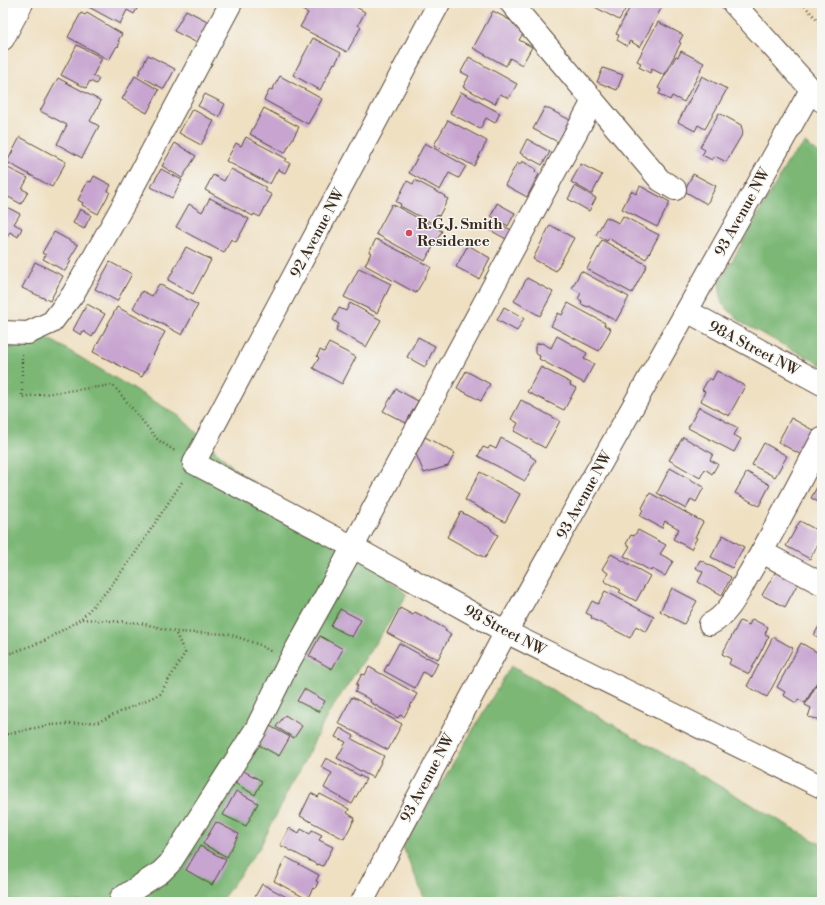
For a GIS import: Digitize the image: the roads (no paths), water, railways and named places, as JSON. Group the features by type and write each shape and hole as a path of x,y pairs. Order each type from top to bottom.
{"street":[{"path":"3,38 22,3"},
{"path":"18,333 52,322 73,294 126,200 231,3"},
{"name":"92 Avenue NW","path":"194,463 439,3"},
{"path":"511,3 660,180 675,189"},
{"path":"733,3 816,96"},
{"name":"93 Avenue NW","path":"362,902 506,632 687,311 816,96"},
{"path":"121,898 161,872 170,863 256,729 289,662 593,101"},
{"name":"98A Street NW","path":"687,311 822,384"},
{"path":"710,624 717,621 732,602 762,552 822,439"},
{"name":"98 Street NW","path":"194,463 353,546 506,632 822,787"},
{"path":"762,552 822,584"}],"place":[{"name":"R.G.J. Smith Residence","path":"409,233"}]}
